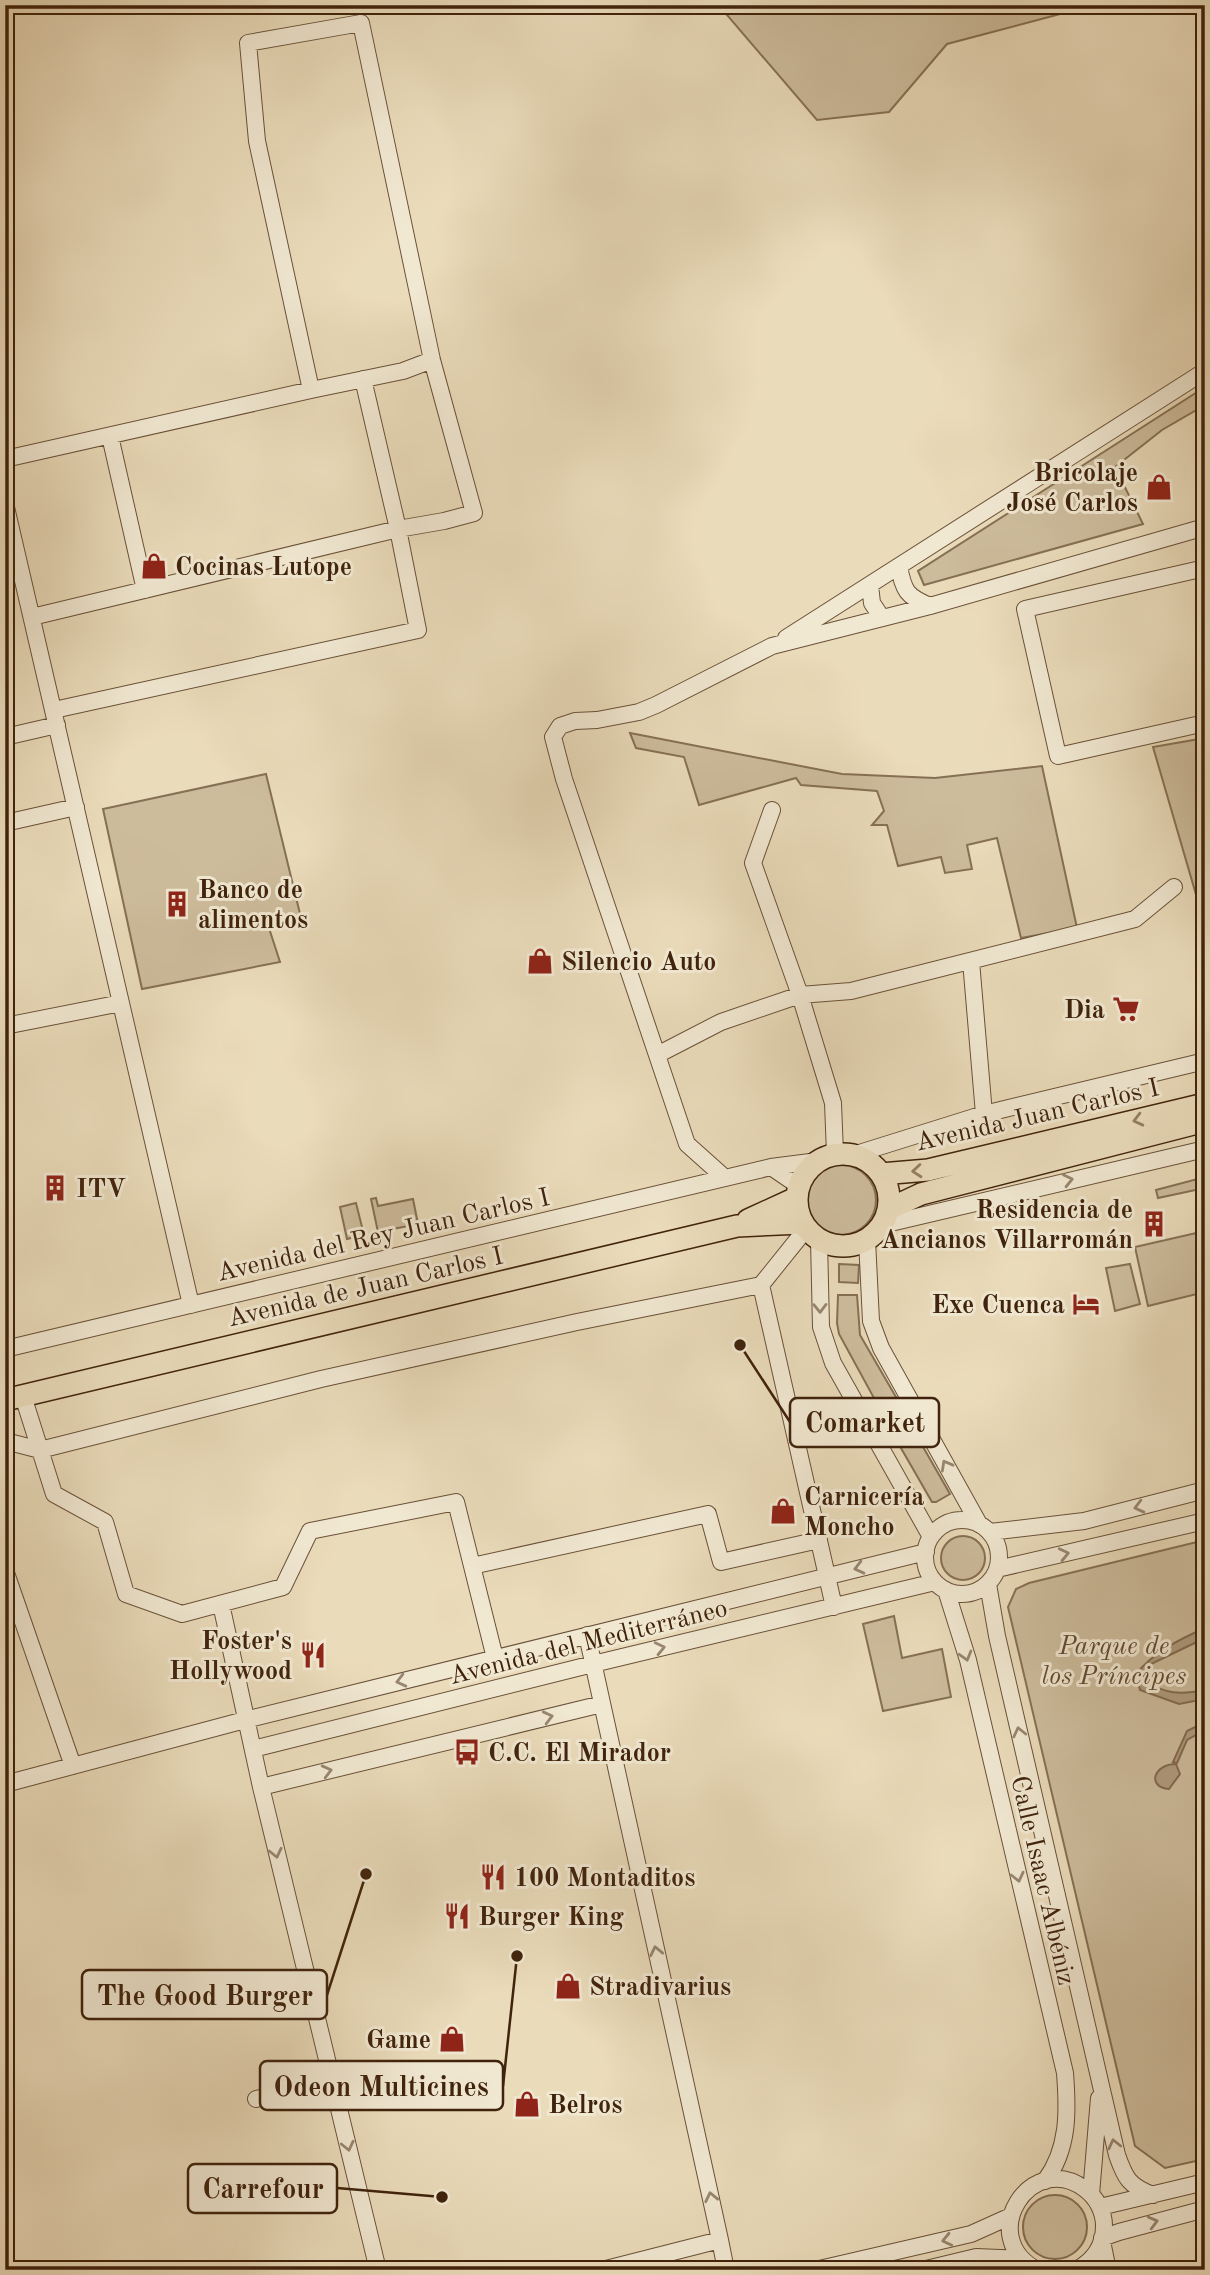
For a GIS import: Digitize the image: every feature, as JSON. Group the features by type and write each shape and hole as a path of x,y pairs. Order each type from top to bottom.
{"main road":[{"name":"Avenida Juan Carlos I","path":"881,1174 928,1170 1205,1104"},
{"name":"Avenida Juan Carlos I","path":"879,1224 921,1194 1205,1121"},
{"path":"737,1226 809,1231 835,1246 856,1245 879,1224 887,1186 881,1174 870,1163 835,1157 807,1170 797,1192 798,1211 809,1231"},
{"path":"737,1226 797,1192"},
{"name":"Avenida de Juan Carlos I","path":"14,1398 737,1226"}],"street":[{"path":"32,617 474,513 432,360 361,23 248,43 257,141 311,390"},
{"path":"5,459 402,371 432,360"},
{"path":"725,1178 687,1144 597,881 564,779 554,737 561,726 575,720 597,720 639,712 656,705 772,646 1205,371"},
{"path":"5,737 55,718 418,630 363,379"},
{"path":"110,436 145,590"},
{"path":"5,503 191,1305"},
{"path":"772,646 930,606 1205,527"},
{"path":"899,567 903,585 911,598 930,606"},
{"path":"1205,568 1025,609 1058,756 1205,723"},
{"path":"870,585 872,603 881,618"},
{"path":"5,823 76,807"},
{"path":"772,810 753,863 800,995 834,1103 835,1157"},
{"path":"657,1055 722,1022 800,995 851,991 1135,919 1174,887"},
{"path":"971,961 984,1114"},
{"path":"5,1026 121,1003"},
{"name":"Avenida del Rey Juan Carlos I","path":"5,1349 771,1167 835,1157 984,1114 1205,1061"},
{"path":"809,1231 821,1327 833,1363 928,1544 927,1568 941,1586 957,1594 968,1594 988,1584 997,1569 998,1550 881,1348 871,1321 879,1224 1205,1149"},
{"path":"771,1167 797,1192"},
{"path":"5,1445 13,1443 40,1450 321,1379 590,1319 761,1285 809,1231"},
{"path":"761,1285 834,1607"},
{"path":"14,1398 40,1450 54,1494 105,1522 127,1594 182,1614 283,1587 310,1531 456,1502 495,1658"},
{"path":"928,1544 941,1527 953,1521 966,1520 985,1528 1084,1521 1205,1490"},
{"path":"472,1566 708,1514 721,1562 819,1540"},
{"path":"997,1569 1205,1521"},
{"name":"Avenida del Mediterráneo","path":"5,1784 245,1720 828,1575 928,1544"},
{"path":"5,1570 73,1766"},
{"name":"Calle Isaac Albéniz","path":"988,1584 997,1636 1122,2171 1137,2189 1153,2195"},
{"name":"Avenida del Mediterráneo","path":"253,1749 593,1664 834,1607 941,1586"},
{"name":"Calle Isaac Albéniz","path":"941,1586 968,1660 1065,2073 1068,2113 1063,2142 1059,2158 1045,2181"},
{"path":"221,1604 245,1720 377,2270"},
{"path":"587,1635 726,2270"},
{"path":"261,1787 602,1704"},
{"path":"256,2099 332,2082"},
{"name":"Calle Isaac Albéniz","path":"1100,2084 1095,2200 1104,2223 1102,2239 1108,2270"},
{"path":"1037,2270 1022,2259 1011,2239 1011,2216 1015,2204 1023,2193 1033,2186 1045,2181 1069,2181 1095,2200 1153,2195 1205,2182"},
{"path":"1076,2270 1093,2257 1102,2239 1119,2232 1205,2210"},
{"path":"815,2270 971,2234 1011,2216"},
{"path":"602,2270 720,2240"},
{"path":"922,2270 975,2257 1022,2259"}],"green space":[{"path":"5,5 49,5 5,15"},
{"path":"721,5 1094,5 947,44 889,112 817,120"},
{"path":"1205,387 1205,405 1162,430 1115,467 1143,524 924,585 918,571"},
{"path":"630,733 842,774 935,778 1042,766 1077,928 1021,938 997,838 967,845 972,869 945,873 941,857 898,866 887,825 872,825 884,811 877,791 801,785 796,778 699,805 684,757 636,748"},
{"path":"1205,738 1205,922 1204,922 1153,747"},
{"path":"266,774 302,922 269,928 280,962 142,989 103,809"},
{"path":"848,1165 861,1171 870,1180 874,1186 874,1214 866,1225 855,1233 834,1235 816,1225 808,1214 806,1193 816,1175 827,1167"},
{"path":"1205,1177 1205,1188 1158,1198 1156,1190"},
{"path":"376,1198 378,1206 413,1199 418,1224 378,1232 371,1199"},
{"path":"356,1203 364,1235 347,1239 340,1207"},
{"path":"1205,1231 1205,1292 1148,1306 1135,1247"},
{"path":"839,1264 859,1265 858,1283 839,1282"},
{"path":"1130,1264 1140,1304 1115,1311 1106,1268"},
{"path":"838,1295 857,1295 860,1335 900,1404 887,1422 839,1334"},
{"path":"903,1412 950,1494 936,1502 932,1502 890,1429"},
{"path":"963,1536 978,1543 985,1558 978,1573 963,1580 948,1573 941,1558 948,1543"},
{"name":"Parque de los Príncipes","path":"1205,1540 1205,2159 1165,2168 1135,2146 1008,1607 1016,1589 1029,1583"},
{"path":"894,1616 902,1658 942,1649 951,1697 883,1711 863,1624"},
{"path":"1055,2195 1078,2204 1087,2227 1078,2250 1055,2259 1032,2250 1023,2227 1032,2204"}],"shaded area":[{"path":"1205,1628 1205,1638 1151,1664 1144,1681 1173,1692 1205,1690 1205,1699 1179,1704 1140,1690 1136,1674 1143,1666 1168,1647"},
{"path":"1205,1722 1205,1730 1187,1740 1177,1763 1173,1762 1187,1731"},
{"path":"1176,1764 1180,1774 1169,1789 1157,1784 1155,1780 1158,1771"}],"place":[{"name":"Bricolaje José Carlos","path":"1159,487"},
{"name":"Cocinas Lutope","path":"154,566"},
{"name":"Banco de alimentos","path":"177,904"},
{"name":"Silencio Auto","path":"540,961"},
{"name":"Dia","path":"1126,1009"},
{"name":"ITV","path":"55,1188"},
{"name":"Residencia de Ancianos Villarromán","path":"1154,1224"},
{"name":"Exe Cuenca","path":"1086,1304"},
{"name":"Comarket","path":"740,1345"},
{"name":"Carnicería Moncho","path":"783,1511"},
{"name":"Foster's Hollywood","path":"313,1655"},
{"name":"C.C. El Mirador","path":"467,1752"},
{"name":"The Good Burger","path":"366,1874"},
{"name":"100 Montaditos","path":"493,1877"},
{"name":"Burger King","path":"457,1916"},
{"name":"Odeon Multicines","path":"517,1956"},
{"name":"Stradivarius","path":"568,1986"},
{"name":"Game","path":"452,2039"},
{"name":"Belros","path":"527,2104"},
{"name":"Carrefour","path":"442,2197"}]}
